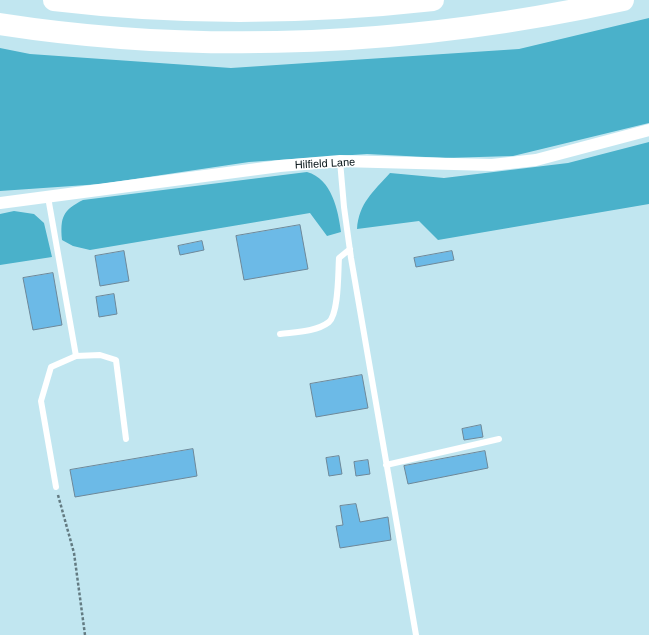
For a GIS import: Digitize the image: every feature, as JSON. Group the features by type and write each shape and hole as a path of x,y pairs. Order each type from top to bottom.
{"highway":[{"path":"54,0 137,8 273,11 333,9 433,0"},
{"path":"0,24 142,39 212,42 331,40 470,27 535,18 623,0"}],"street":[{"name":"Hilfield Lane","path":"0,204 280,166 340,161 492,165 536,160 649,130"}],"lane":[{"path":"340,161 344,207 350,249 416,635"},
{"path":"48,198 76,356"},
{"path":"280,334 314,329 329,322 335,310 339,258 350,249"},
{"path":"56,487 41,401 52,367 76,356 100,355 116,360 126,439"},
{"path":"386,465 499,439"}],"path":[{"path":"56,487 74,553 85,635"}],"shaded area":[{"path":"649,18 649,123 513,156 445,158 367,154 249,162 101,184 0,191 0,48 30,54 231,68 519,49"},
{"path":"649,142 649,204 438,240 419,221 357,229 358,220 368,198 390,173 444,178 568,163"},
{"path":"307,172 316,176 328,188 336,205 341,232 327,236 310,213 90,250 73,246 62,240 62,220 64,215 71,207 83,200"},
{"path":"14,211 34,214 44,223 52,257 0,265 0,214"}],"building":[{"path":"300,225 308,269 244,280 236,236"},
{"path":"202,241 204,250 180,255 178,246"},
{"path":"124,251 129,281 100,286 95,256"},
{"path":"452,251 454,260 416,267 414,258"},
{"path":"53,273 62,325 33,330 23,278"},
{"path":"114,294 117,314 99,317 96,297"},
{"path":"362,375 368,408 316,417 310,384"},
{"path":"481,425 483,437 464,440 462,429"},
{"path":"193,449 197,476 75,497 70,470"},
{"path":"485,451 488,468 408,484 404,466"},
{"path":"339,456 342,474 329,476 326,458"},
{"path":"368,460 370,474 356,476 354,462"},
{"path":"356,504 360,522 388,517 391,540 340,548 336,526 343,525 340,506"}]}
